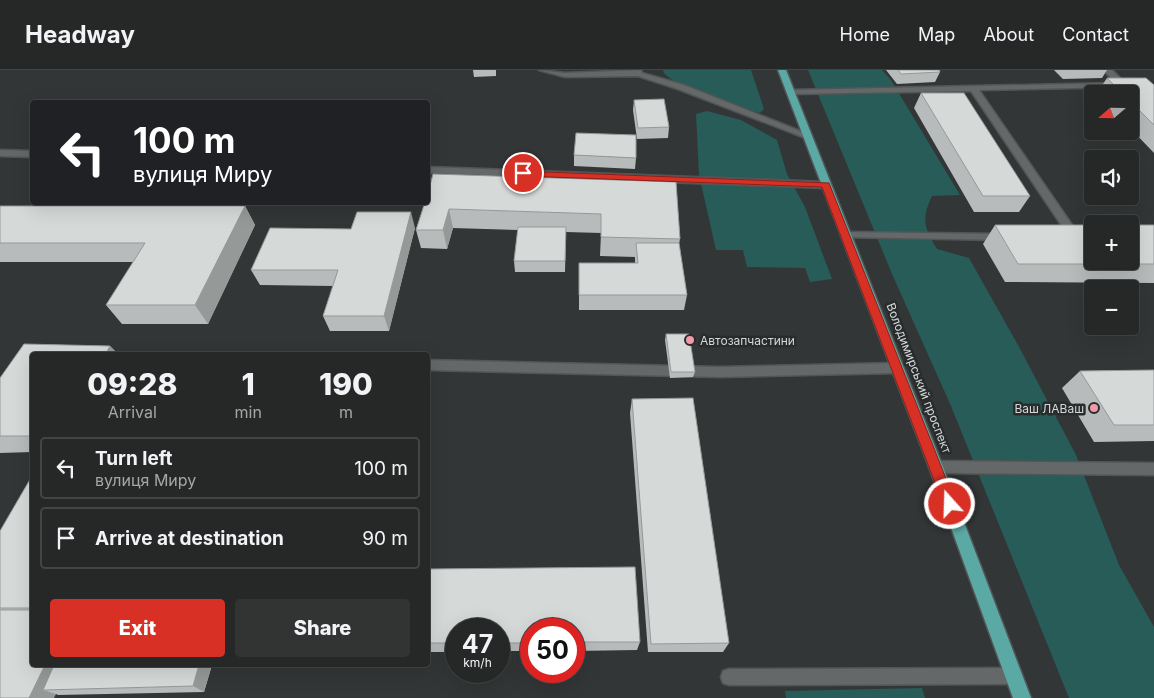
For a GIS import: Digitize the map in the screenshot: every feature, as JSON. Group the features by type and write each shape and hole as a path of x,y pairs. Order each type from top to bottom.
{"main road":[{"name":"Володимирський проспект","path":"782,70 936,467 1022,698"}],"street":[{"path":"543,70 565,75 638,72 806,135"},
{"path":"791,92 1123,84 1107,70"},
{"path":"973,88 1075,237"},
{"path":"0,153 30,154"},
{"path":"430,170 826,184"},
{"path":"846,235 1010,236"},
{"path":"430,365 720,372 897,368"},
{"path":"936,467 1154,469"},
{"path":"729,677 1014,676"}],"shaded area":[{"path":"663,70 751,70 764,109 760,113 706,96 667,76"},
{"path":"808,70 882,70 891,80 960,195 932,196 925,218 929,235 937,249 969,258 1018,345 1076,455 1119,565 1154,627 1154,698 1069,698 951,406 892,274"},
{"path":"707,111 741,120 777,140 787,174 805,207 832,279 810,282 805,268 747,267 743,250 716,250 699,175 696,114"},
{"path":"922,688 925,698 786,698 785,691"}],"building":[{"path":"898,70 939,70 940,72 901,74"},
{"path":"1107,78 1146,78 1154,85 1154,125 1139,110 1139,85 1114,85"},
{"path":"921,93 964,93 1030,196 983,196"},
{"path":"664,99 669,127 638,128 634,100"},
{"path":"576,133 636,135 636,158 574,155"},
{"path":"433,174 676,182 680,239 601,237 601,214 449,209 443,230 416,230 424,205 430,205 430,185"},
{"path":"0,206 245,206 195,305 106,305 145,243 0,243"},
{"path":"357,212 411,212 384,316 323,316 338,270 251,270 270,228 351,229"},
{"path":"995,225 1084,225 1084,264 1018,264"},
{"path":"1139,225 1154,225 1154,264 1139,264"},
{"path":"518,227 566,227 565,261 514,261"},
{"path":"636,243 679,243 687,295 579,295 579,263 638,263"},
{"path":"666,334 689,334 695,372 671,372"},
{"path":"24,344 110,346 107,352 30,352 30,436 0,436 0,378"},
{"path":"1154,370 1154,425 1114,425 1080,371"},
{"path":"693,398 729,643 651,644 632,399"},
{"path":"30,479 30,608 0,608 0,531"},
{"path":"635,567 640,642 585,642 585,618 520,618 520,643 510,643 510,618 445,618 445,643 430,643 430,569"},
{"path":"0,610 30,610 30,667 44,667 29,698 0,698"},
{"path":"53,667 198,667 193,686 43,690"}],"place":[{"name":"Автозапчастини","path":"690,340"},
{"name":"Ваш ЛАВаш","path":"1094,408"}],"route":[{"path":"523,173 826,184 950,504"}]}
